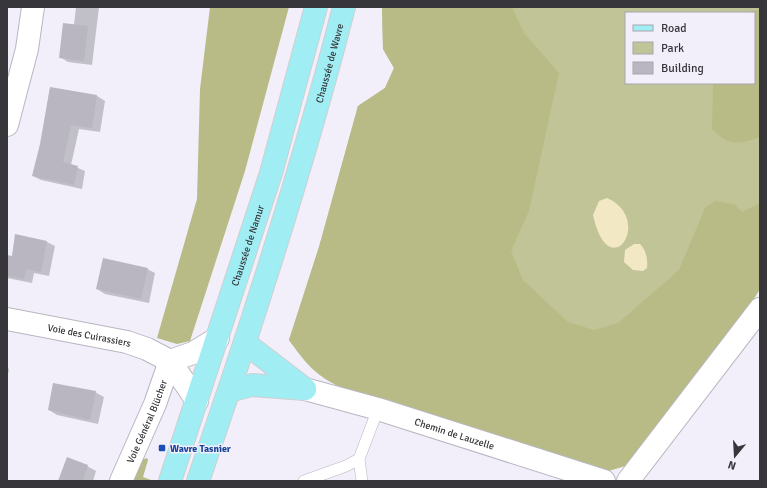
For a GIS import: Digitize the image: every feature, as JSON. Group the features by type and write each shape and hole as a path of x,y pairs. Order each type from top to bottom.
{"main road":[{"name":"Chaussée de Namur","path":"170,481 198,401 271,173 316,7"},
{"name":"Chaussée de Wavre","path":"245,343 314,119 344,7"},
{"path":"198,481 245,343 305,389"},
{"path":"229,391 252,384 305,389"}],"street":[{"path":"7,125 27,49 33,7"},
{"path":"628,481 760,309"},
{"name":"Voie des Cuirassiers","path":"7,319 127,342 147,349 170,361 198,401"},
{"path":"170,361 194,353 218,338"},
{"name":"Voie Général Blücher","path":"121,481 155,404 170,361"},
{"name":"Chemin de Lauzelle","path":"305,389 378,409 604,481"}],"lane":[{"path":"362,481 359,459 378,409"},
{"path":"304,481 346,466 359,459"}],"green space":[{"path":"210,7 289,7 245,171 190,341 177,344 157,338 197,199 200,89"},
{"path":"382,7 760,7 760,289 625,466 608,471 338,386 322,377 310,367 289,340 319,247 358,106 385,88 394,68 383,49"},
{"path":"382,7 512,7 524,33 559,73 529,211 511,251 523,280 568,322 594,330 618,323 679,270 705,208 715,201 734,204 742,212 760,203 760,289 744,315 625,466 608,471 338,386 322,377 310,367 289,340 319,247 358,106 385,88 394,68 383,49"},
{"path":"760,9 760,137 746,142 734,142 723,139 712,129 713,84 755,84 755,12 750,12"},
{"path":"147,458 148,460 143,477 154,481 129,481 141,460"}],"sand":[{"path":"607,198 621,208 627,220 628,232 624,242 617,247 609,246 600,236 593,215 599,201"},
{"path":"634,244 640,244 646,255 647,268 643,271 633,270 624,262 625,250"}],"building":[{"path":"63,23 88,26 84,61 59,58"},
{"path":"50,87 97,95 92,128 71,125 63,162 78,166 74,185 32,176 40,144"},
{"path":"15,234 47,241 41,272 26,269 24,279 7,276 7,255 12,256"},
{"path":"103,258 148,268 141,299 96,289"},
{"path":"53,383 96,391 90,420 48,410"},
{"path":"67,457 88,465 83,481 58,481"}],"place":[{"name":"Wavre Tasnier","path":"162,448"}]}
